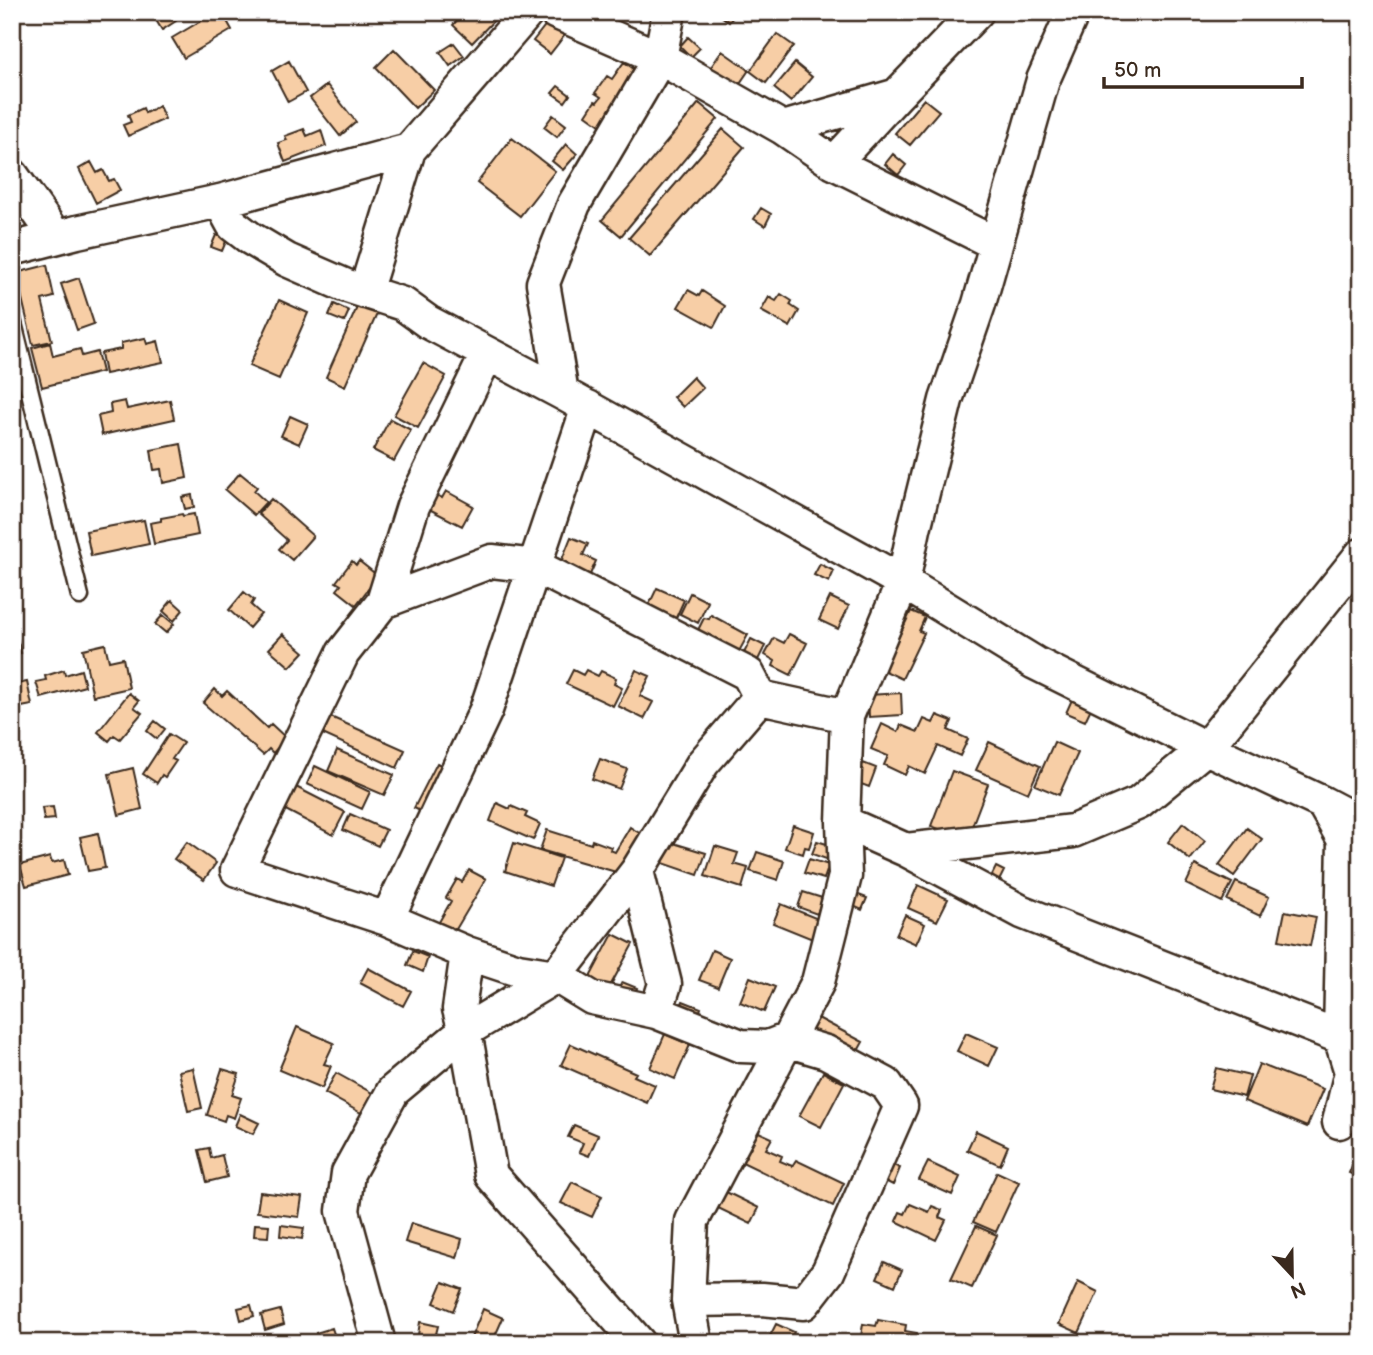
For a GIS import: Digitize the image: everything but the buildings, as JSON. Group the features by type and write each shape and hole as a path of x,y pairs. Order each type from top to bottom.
{"street":[{"path":"365,292 409,150 528,12"},
{"path":"555,12 660,58 783,128 834,163 996,244"},
{"path":"387,919 486,710 534,566 575,400 543,283 574,204 660,58 668,12"},
{"path":"834,163 977,12"},
{"path":"696,1343 688,1300 692,1221 818,982 845,876 843,822 847,716 903,582 946,400 979,304 1043,80 1073,12"},
{"path":"783,128 895,96"},
{"path":"12,249 220,201 409,150"},
{"path":"12,175 56,237"},
{"path":"220,201 233,225 287,260 344,285 403,304 428,322 575,400 903,582 1035,663 1361,823"},
{"path":"488,354 413,506 383,602 343,653 237,870 387,919 467,953 518,970 556,976 592,998 656,1012 741,1046 768,1046 786,1040 826,1052 886,1084 901,1107 828,1272 804,1303 762,1299 688,1300"},
{"path":"906,850 1073,831 1139,803 1206,748 1361,555"},
{"path":"383,602 492,561 534,566 748,674 760,697"},
{"path":"760,697 847,716"},
{"path":"379,1343 343,1211 348,1172 393,1091 465,1031 556,976 637,871 703,763 760,697"},
{"path":"1323,803 1344,840 1351,975 1340,1037 1356,1076 1339,1122"},
{"path":"843,822 906,850 1022,912 1340,1037"},
{"path":"637,871 665,984 656,1012"},
{"path":"467,953 459,1009 491,1175 639,1343"}],"lane":[{"path":"12,318 80,596"}]}
